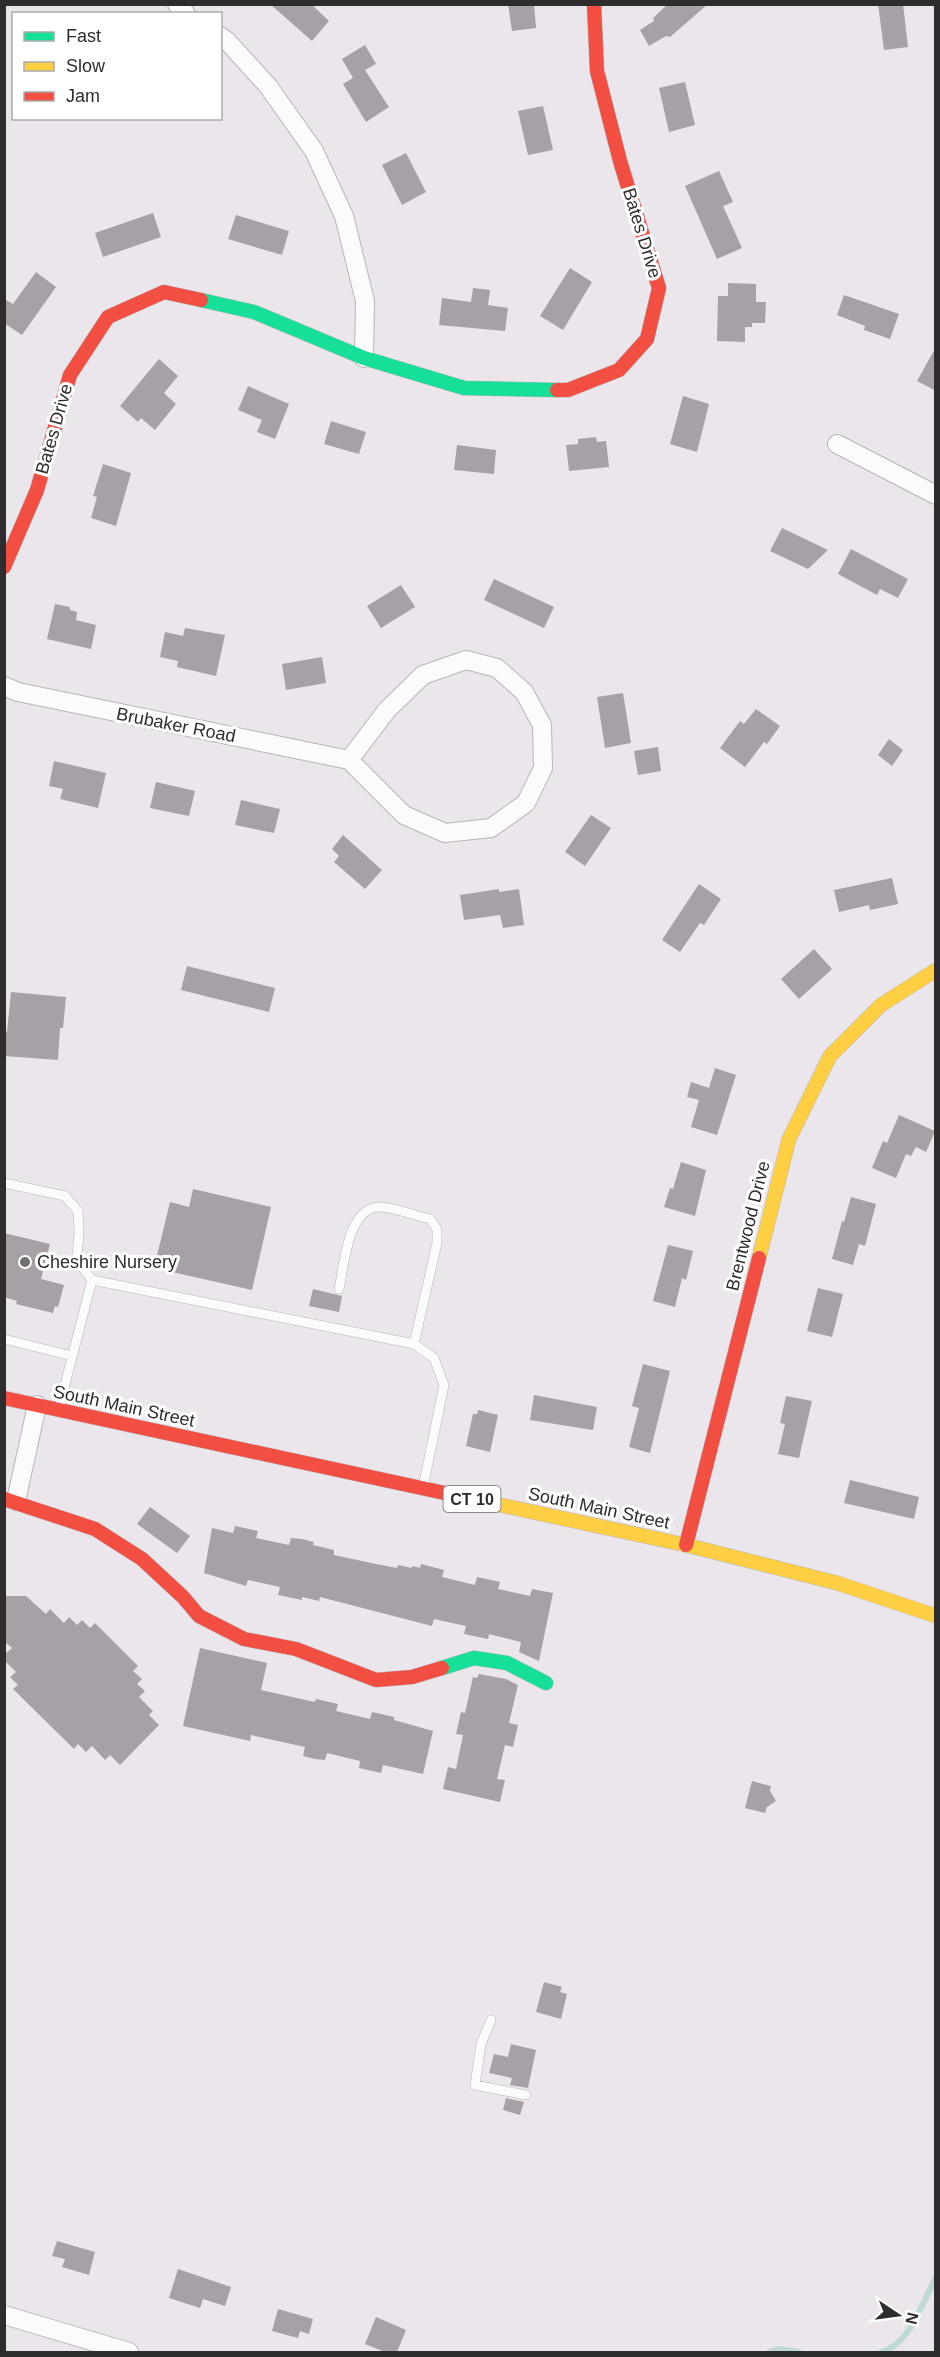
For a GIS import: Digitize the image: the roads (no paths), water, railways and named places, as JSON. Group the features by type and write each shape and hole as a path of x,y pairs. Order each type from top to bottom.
{"main road":[{"name":"Bates Drive","path":"4,567 37,490 70,375 108,317 164,292 254,312 364,358 464,388 568,390 619,370 647,339 659,288 620,161 597,71 594,4"},
{"name":"Brentwood Drive","path":"686,1545 789,1139 830,1056 881,1005 936,970"},
{"name":"South Main Street","path":"4,1398 686,1545 837,1583 936,1616"},
{"path":"10,1500 95,1528 142,1559 183,1596 199,1616 244,1639 296,1649 376,1680 412,1677 474,1658 507,1663 546,1683"}],"street":[{"path":"222,37 268,86 314,151 344,216 365,301 364,358"},
{"path":"837,444 936,495"},
{"path":"466,660 497,668 524,692 542,725 543,768 526,803 491,828 445,833 404,815 349,760 387,710 423,675 466,660"},
{"name":"Brubaker Road","path":"4,686 18,692 349,760"},
{"path":"10,1500 37,1405"},
{"path":"4,2314 129,2352"}],"lane":[{"path":"4,1183 65,1196 78,1211 80,1231 77,1260 92,1280 414,1344 434,1358 444,1385 423,1488"},
{"path":"339,1289 353,1226 363,1211 378,1207 430,1219 437,1229 437,1243 414,1344"},
{"path":"58,1410 92,1280"},
{"path":"4,1339 72,1356"},
{"path":"491,2020 481,2044 475,2085 526,2095"}],"waterway":[{"path":"881,2352 891,2348 908,2332 936,2277"},
{"path":"769,2352 778,2349 799,2352"}],"place":[{"name":"Cheshire Nursery","path":"25,1262"}]}
